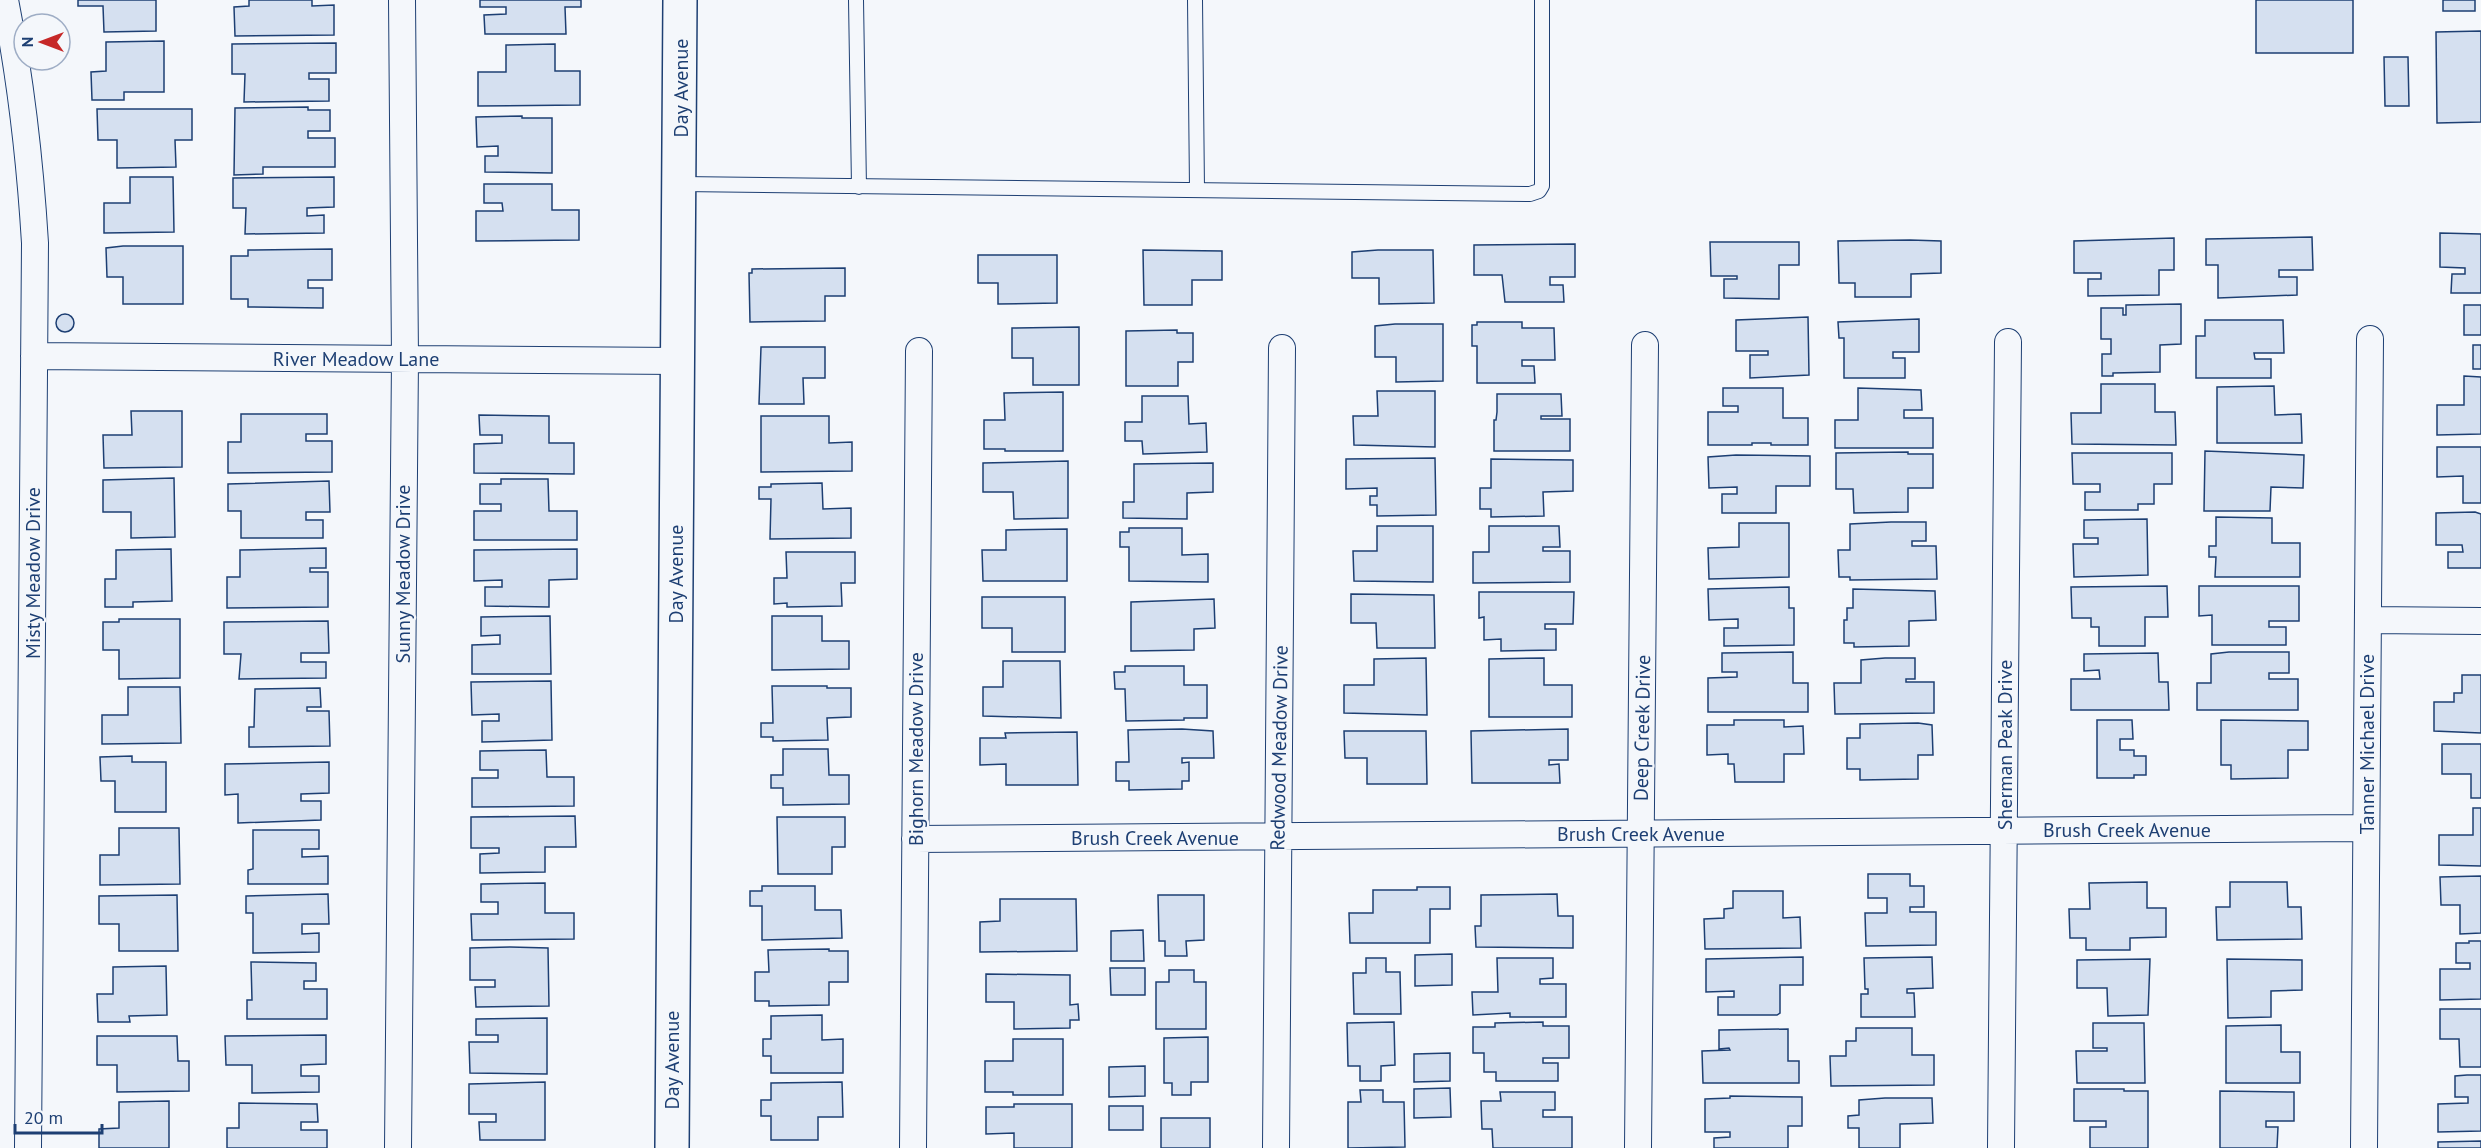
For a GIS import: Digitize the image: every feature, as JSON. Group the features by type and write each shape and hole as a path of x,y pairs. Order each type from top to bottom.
{"street":[{"name":"Misty Meadow Drive","path":"5,0 17,58 29,150 35,243 28,1148"},
{"name":"Sunny Meadow Drive","path":"398,1148 405,359 402,0"},
{"name":"Day Avenue","path":"672,1148 681,184 680,0"},
{"name":"Tanner Michael Drive","path":"2364,1148 2370,339"},
{"name":"Sherman Peak Drive","path":"2001,1148 2008,342"},
{"name":"Deep Creek Drive","path":"1638,1148 1645,345"},
{"name":"Redwood Meadow Drive","path":"1276,1148 1282,348"},
{"name":"Bighorn Meadow Drive","path":"913,1148 919,351"},
{"name":"River Meadow Lane","path":"34,356 678,361"},
{"path":"2368,620 2481,621"},
{"name":"Brush Creek Avenue","path":"915,839 2366,828"}],"lane":[{"path":"856,0 859,187"},
{"path":"1195,0 1197,189"},
{"path":"681,184 1519,195 1539,191 1542,186 1542,0"}],"building":[{"path":"78,0 156,0 156,31 104,32 103,6 78,6"},
{"path":"249,0 312,0 312,6 334,5 334,35 235,36 234,7 249,6"},
{"path":"480,0 581,0 581,7 565,7 566,34 485,34 484,15 506,14 506,7 480,7"},
{"path":"2256,0 2353,0 2353,53 2256,53"},
{"path":"2443,0 2475,0 2475,11 2443,11"},
{"path":"2481,31 2481,122 2437,123 2436,32"},
{"path":"164,41 164,92 124,92 124,100 92,100 91,72 106,71 106,42"},
{"path":"336,43 336,73 309,73 309,79 329,79 329,101 244,102 245,74 232,74 232,44"},
{"path":"555,44 555,71 580,71 580,105 478,106 478,72 506,72 506,45"},
{"path":"2384,57 2408,57 2409,106 2385,106"},
{"path":"308,107 308,110 330,110 330,131 308,131 308,138 335,138 335,167 263,167 263,174 234,175 235,108"},
{"path":"97,109 192,109 192,140 175,140 176,167 117,168 117,140 98,140"},
{"path":"522,116 522,118 552,118 552,173 485,172 485,156 498,156 498,146 477,147 476,117"},
{"path":"130,177 173,177 174,232 104,233 104,203 130,203"},
{"path":"334,177 334,207 307,208 307,216 324,215 324,233 245,234 246,208 233,208 233,178"},
{"path":"484,184 552,184 552,210 579,210 579,240 476,241 476,211 503,211 502,203 484,203"},
{"path":"2440,233 2481,234 2481,293 2451,293 2452,274 2465,274 2465,268 2440,267"},
{"path":"2312,237 2313,270 2279,270 2279,277 2297,277 2297,295 2218,298 2218,265 2206,265 2206,239"},
{"path":"2174,238 2174,270 2159,270 2159,295 2088,296 2088,279 2101,279 2101,273 2074,273 2074,241"},
{"path":"1838,241 1941,241 1941,273 1911,274 1911,297 1855,297 1855,283 1839,283"},
{"path":"1710,242 1799,242 1799,265 1779,265 1779,299 1724,298 1724,279 1737,279 1737,276 1711,276"},
{"path":"1575,244 1575,277 1550,277 1550,285 1563,285 1564,302 1505,302 1502,275 1474,275 1474,245"},
{"path":"183,246 183,304 123,304 123,277 107,277 106,248"},
{"path":"332,249 332,280 308,280 308,288 323,288 323,308 248,307 248,299 231,299 231,256 248,256 248,250"},
{"path":"1143,250 1222,251 1222,280 1192,280 1192,305 1144,305"},
{"path":"1433,250 1434,303 1379,304 1379,278 1352,278 1352,252"},
{"path":"978,255 1057,255 1057,303 998,304 998,283 978,283"},
{"path":"845,268 845,296 825,296 825,321 750,322 749,273 752,273 752,269"},
{"path":"2181,304 2181,344 2160,345 2160,372 2113,373 2113,376 2102,376 2102,354 2111,354 2111,339 2101,339 2101,308 2123,308 2123,315 2126,315 2126,305"},
{"path":"2464,305 2481,305 2481,335 2464,335"},
{"path":"65,314 71,317 74,323 71,329 65,332 59,329 56,323 59,317"},
{"path":"1808,317 1809,375 1750,378 1750,355 1768,355 1768,351 1736,351 1736,320"},
{"path":"1919,319 1919,352 1893,352 1893,358 1905,358 1905,378 1844,378 1844,338 1839,338 1838,322"},
{"path":"2205,320 2283,320 2284,353 2254,353 2255,359 2271,359 2271,378 2196,378 2196,336 2205,336"},
{"path":"1477,322 1522,322 1522,328 1554,328 1555,360 1522,360 1522,366 1534,366 1535,383 1477,383 1477,346 1472,346 1472,325 1477,325"},
{"path":"1443,324 1443,381 1396,382 1396,357 1375,357 1375,326"},
{"path":"1079,327 1079,385 1033,385 1033,358 1012,358 1012,328"},
{"path":"1177,330 1177,333 1193,333 1193,362 1178,362 1178,386 1126,386 1126,331"},
{"path":"2473,345 2481,345 2481,369 2473,369"},
{"path":"761,347 825,347 825,378 803,378 804,404 759,404"},
{"path":"2464,376 2481,377 2481,434 2437,435 2437,405 2464,405"},
{"path":"2101,384 2155,384 2155,412 2175,412 2176,445 2072,444 2071,413 2101,413"},
{"path":"2274,386 2275,415 2301,414 2302,443 2217,443 2217,387"},
{"path":"1723,388 1783,388 1783,418 1808,418 1808,445 1752,443 1752,445 1708,445 1708,412 1738,412 1738,406 1723,406"},
{"path":"1858,388 1921,390 1922,410 1904,410 1904,418 1933,418 1933,448 1835,448 1835,420 1858,420"},
{"path":"1377,391 1435,391 1435,447 1354,445 1353,416 1378,416"},
{"path":"1063,392 1063,451 984,449 984,420 1005,420 1004,393"},
{"path":"1497,394 1561,394 1562,416 1541,416 1541,419 1570,419 1570,451 1494,451"},
{"path":"1142,396 1188,396 1189,424 1206,423 1207,452 1143,454 1142,441 1125,441 1125,422 1142,422"},
{"path":"131,411 182,411 182,467 104,468 103,435 132,435"},
{"path":"241,414 327,414 327,434 306,434 306,441 332,441 332,472 228,473 228,442 241,442"},
{"path":"479,415 549,416 549,443 574,443 574,474 474,473 474,444 502,443 502,435 480,435"},
{"path":"761,416 829,416 829,443 852,442 852,471 761,472"},
{"path":"2437,447 2481,447 2481,503 2463,503 2463,476 2437,477"},
{"path":"2205,451 2304,455 2303,488 2271,487 2270,511 2204,511"},
{"path":"1908,452 1908,454 1933,454 1933,488 1908,488 1908,512 1854,513 1853,489 1836,489 1836,453"},
{"path":"2072,453 2172,453 2172,484 2154,484 2154,504 2138,504 2138,510 2085,510 2085,492 2100,492 2100,484 2073,484"},
{"path":"1810,456 1810,486 1776,486 1776,513 1722,513 1722,494 1737,494 1737,487 1709,488 1708,457"},
{"path":"1435,458 1436,515 1377,516 1377,505 1370,505 1370,496 1377,496 1377,488 1346,489 1346,459"},
{"path":"1491,459 1573,460 1573,491 1543,492 1544,516 1491,517 1491,509 1480,509 1480,488 1491,488"},
{"path":"1068,461 1068,518 1014,519 1013,492 983,492 983,463"},
{"path":"1213,463 1213,492 1187,493 1187,519 1123,518 1123,502 1134,502 1134,464"},
{"path":"174,478 175,537 131,538 131,512 103,512 103,480"},
{"path":"501,479 548,479 549,511 577,511 577,540 474,540 474,511 501,511 501,504 480,504 480,484 501,484"},
{"path":"329,481 330,512 306,512 306,520 323,520 323,538 241,538 241,511 228,511 228,484"},
{"path":"822,483 823,509 851,508 851,538 770,539 771,499 759,499 759,487 771,487 771,484"},
{"path":"2475,512 2481,514 2481,568 2448,568 2448,552 2463,552 2462,545 2436,545 2436,513"},
{"path":"2216,517 2272,518 2272,543 2300,543 2300,577 2215,577 2216,557 2209,557 2209,546 2216,546"},
{"path":"2147,519 2148,575 2074,577 2073,544 2098,544 2098,538 2084,538 2084,520"},
{"path":"1926,522 1926,541 1912,541 1912,546 1936,546 1937,579 1850,580 1850,577 1839,577 1838,550 1850,550 1850,524"},
{"path":"1739,523 1789,523 1789,577 1709,579 1708,548 1739,547"},
{"path":"1377,526 1433,526 1433,582 1354,581 1353,551 1377,551"},
{"path":"1489,526 1559,526 1560,547 1543,547 1543,551 1570,551 1570,582 1473,583 1473,552 1489,552"},
{"path":"1129,528 1182,528 1182,555 1208,554 1208,582 1129,581 1129,547 1120,547 1120,532 1129,532"},
{"path":"1067,529 1067,581 983,581 982,550 1006,550 1006,530"},
{"path":"326,548 326,568 310,568 310,572 328,572 328,607 227,608 227,577 240,577 240,550"},
{"path":"171,549 172,601 133,602 133,607 105,607 105,579 116,579 116,550"},
{"path":"577,549 577,579 549,580 549,607 485,606 485,587 502,587 502,580 474,581 474,550"},
{"path":"786,552 855,552 855,583 841,583 842,606 787,607 787,603 774,604 774,578 787,578"},
{"path":"2167,586 2168,617 2145,617 2145,646 2099,646 2099,627 2091,627 2091,618 2072,618 2071,587"},
{"path":"2199,586 2299,586 2299,621 2269,621 2269,627 2286,627 2286,645 2212,645 2212,615 2199,616"},
{"path":"1789,587 1789,608 1794,608 1794,645 1724,646 1724,628 1738,628 1738,619 1709,620 1708,589"},
{"path":"1853,589 1935,591 1936,620 1909,621 1909,646 1854,647 1854,643 1844,643 1844,620 1847,620 1847,608 1853,608"},
{"path":"1479,592 1574,592 1573,624 1545,624 1545,629 1556,629 1556,650 1501,651 1501,639 1484,640 1484,617 1479,618"},
{"path":"1351,594 1434,595 1435,648 1377,648 1376,623 1351,623"},
{"path":"982,597 1065,597 1065,652 1012,652 1012,628 982,628"},
{"path":"1214,599 1215,628 1194,629 1194,650 1131,651 1131,602"},
{"path":"550,616 551,674 472,674 472,645 500,644 500,635 481,636 481,617"},
{"path":"772,616 822,616 822,641 849,641 849,669 772,670"},
{"path":"119,619 180,619 180,678 119,679 119,650 103,650 103,622 119,622"},
{"path":"328,621 329,653 301,653 301,662 326,662 326,678 239,679 241,654 224,654 224,622"},
{"path":"1793,652 1793,683 1808,683 1808,712 1708,712 1708,678 1737,677 1737,672 1722,672 1722,653"},
{"path":"2289,652 2289,673 2269,673 2269,679 2298,679 2298,710 2197,710 2197,683 2211,683 2211,654"},
{"path":"2158,653 2159,682 2168,682 2169,710 2071,710 2071,679 2100,679 2099,670 2084,671 2084,654"},
{"path":"1426,658 1427,715 1344,713 1344,685 1374,685 1374,659"},
{"path":"1544,658 1544,685 1572,685 1572,717 1489,717 1489,659"},
{"path":"1915,658 1915,679 1906,679 1906,682 1934,682 1934,713 1835,714 1834,683 1861,683 1861,660"},
{"path":"1003,661 1060,661 1061,718 983,716 983,687 1003,687"},
{"path":"1125,666 1184,666 1184,685 1207,685 1207,718 1126,721 1125,689 1115,689 1114,672 1125,672"},
{"path":"2462,675 2481,675 2481,733 2434,731 2434,702 2454,702 2454,693 2462,693"},
{"path":"551,681 552,740 482,742 482,721 499,721 499,714 472,715 471,682"},
{"path":"772,686 851,688 851,717 827,718 828,740 773,741 773,737 761,737 761,723 773,723"},
{"path":"128,687 180,687 181,743 102,744 102,715 128,715"},
{"path":"320,688 321,707 307,707 307,711 329,711 330,746 249,747 249,727 254,727 255,689"},
{"path":"1734,720 1784,720 1784,727 1803,726 1804,754 1784,754 1784,782 1735,782 1734,764 1728,764 1728,754 1707,755 1707,725 1734,725"},
{"path":"2097,720 2132,720 2133,739 2120,739 2120,750 2134,750 2134,756 2146,756 2146,775 2134,775 2134,778 2097,778"},
{"path":"2221,720 2308,721 2308,750 2288,750 2288,778 2231,779 2231,765 2221,765"},
{"path":"1918,723 1932,725 1933,755 1918,755 1918,779 1860,780 1860,769 1847,769 1847,738 1860,738 1860,724"},
{"path":"1568,729 1568,760 1549,760 1549,765 1559,764 1560,783 1472,783 1471,731"},
{"path":"1128,730 1213,731 1214,758 1182,758 1182,763 1189,762 1189,781 1182,781 1182,789 1129,790 1129,781 1116,781 1116,762 1129,762"},
{"path":"1344,731 1426,731 1427,784 1367,784 1367,758 1345,758"},
{"path":"1077,732 1078,785 1006,785 1006,764 980,765 980,738 1006,738 1005,733"},
{"path":"2442,744 2481,744 2481,798 2471,798 2471,774 2442,774"},
{"path":"783,749 828,749 829,775 849,775 849,804 783,805 783,788 771,788 771,775 783,775"},
{"path":"546,750 547,777 574,777 574,806 472,807 472,778 498,778 498,770 480,770 480,751"},
{"path":"132,756 132,762 166,762 166,812 115,812 115,781 101,781 100,757"},
{"path":"329,762 329,793 301,794 301,801 321,801 321,820 238,823 238,794 225,795 225,764"},
{"path":"2473,808 2481,808 2481,866 2439,865 2439,835 2473,835"},
{"path":"575,816 576,847 545,847 545,872 480,873 480,854 499,853 499,848 471,848 471,817"},
{"path":"777,817 845,817 845,847 832,847 832,874 778,874"},
{"path":"119,828 179,828 180,884 100,885 100,855 119,855"},
{"path":"253,830 319,830 319,849 302,849 302,857 328,856 328,884 248,884 248,870 253,869"},
{"path":"1868,874 1910,874 1910,886 1924,886 1924,907 1910,907 1910,912 1936,912 1936,945 1866,946 1865,913 1887,913 1887,898 1868,898"},
{"path":"2481,876 2481,933 2460,934 2460,905 2441,905 2440,877"},
{"path":"2147,882 2147,908 2166,908 2166,937 2130,938 2130,950 2086,950 2086,938 2070,938 2069,909 2090,909 2089,883"},
{"path":"2230,882 2287,882 2288,907 2301,907 2302,939 2217,940 2216,907 2230,907"},
{"path":"545,883 545,913 574,913 574,939 472,940 471,914 498,914 498,902 481,902 481,884"},
{"path":"762,886 815,886 815,910 841,910 842,938 762,940 762,906 750,906 750,891 762,891"},
{"path":"1417,887 1450,887 1450,909 1430,909 1430,943 1350,943 1349,913 1373,913 1373,890 1417,890"},
{"path":"1733,891 1783,891 1783,918 1800,917 1801,948 1705,949 1704,919 1724,918 1724,909 1733,908"},
{"path":"328,894 329,924 302,924 302,934 319,933 319,952 253,953 253,913 246,913 246,896"},
{"path":"1557,894 1558,916 1573,916 1573,948 1476,947 1475,926 1481,926 1481,895"},
{"path":"177,895 178,951 119,951 119,924 99,924 99,896"},
{"path":"1158,895 1204,895 1204,940 1186,941 1187,956 1165,956 1165,941 1159,941"},
{"path":"1000,899 1076,899 1077,951 980,952 980,922 1000,921"},
{"path":"1143,930 1144,961 1111,961 1111,931"},
{"path":"2469,941 2481,941 2481,999 2440,1000 2440,969 2470,969 2470,963 2456,963 2456,943 2469,943"},
{"path":"470,948 548,948 549,1006 476,1007 475,987 495,987 495,980 470,980"},
{"path":"829,949 829,951 848,951 848,982 829,982 829,1005 769,1006 769,1001 755,1001 755,972 769,972 768,950"},
{"path":"1452,954 1452,985 1415,986 1415,955"},
{"path":"1803,957 1803,985 1780,985 1780,1013 1777,1015 1718,1015 1718,997 1734,997 1734,991 1706,992 1706,959"},
{"path":"1932,957 1933,988 1907,989 1907,993 1914,993 1915,1017 1861,1017 1861,994 1868,994 1868,989 1865,989 1864,958"},
{"path":"1366,958 1386,958 1386,972 1400,972 1401,1014 1354,1014 1353,973 1366,973"},
{"path":"1497,958 1553,958 1553,978 1540,979 1540,984 1566,984 1566,1017 1510,1017 1510,1013 1473,1015 1472,992 1498,992"},
{"path":"2150,959 2148,1015 2108,1016 2107,988 2077,988 2077,960"},
{"path":"2227,959 2302,960 2302,990 2271,991 2271,1017 2228,1018"},
{"path":"251,962 316,963 316,981 304,981 304,989 327,989 327,1019 247,1019 247,1000 252,1000"},
{"path":"166,966 167,1015 129,1016 130,1022 98,1022 97,994 113,994 113,967"},
{"path":"1110,968 1145,968 1145,995 1111,995"},
{"path":"1169,970 1194,970 1194,982 1206,982 1206,1029 1156,1029 1156,982 1169,982"},
{"path":"986,974 1070,975 1070,1005 1078,1004 1079,1020 1070,1020 1070,1028 1014,1029 1014,1002 986,1002"},
{"path":"2440,1009 2481,1009 2481,1067 2460,1067 2459,1039 2440,1039"},
{"path":"822,1015 822,1040 843,1039 843,1073 771,1073 771,1056 763,1056 763,1039 771,1039 771,1016"},
{"path":"547,1018 547,1074 470,1073 469,1042 498,1042 498,1035 476,1035 476,1019"},
{"path":"1394,1022 1395,1065 1381,1066 1381,1081 1360,1081 1360,1066 1348,1066 1347,1023"},
{"path":"1543,1022 1543,1026 1569,1026 1569,1058 1543,1058 1543,1063 1558,1063 1558,1081 1496,1081 1496,1072 1484,1072 1484,1053 1473,1053 1473,1027 1495,1027 1495,1023"},
{"path":"2093,1023 2144,1023 2145,1083 2077,1083 2076,1051 2107,1051 2107,1048 2093,1048"},
{"path":"2281,1025 2281,1052 2300,1052 2300,1083 2226,1083 2226,1026"},
{"path":"1856,1028 1912,1028 1912,1055 1934,1055 1934,1085 1831,1086 1830,1056 1846,1056 1846,1041 1856,1041"},
{"path":"1788,1029 1788,1061 1799,1061 1799,1083 1703,1083 1702,1051 1730,1050 1729,1048 1719,1049 1719,1030"},
{"path":"326,1035 326,1064 301,1065 301,1076 319,1076 319,1092 252,1093 252,1065 226,1065 225,1036"},
{"path":"97,1036 177,1036 178,1061 189,1061 189,1091 117,1092 117,1065 97,1065"},
{"path":"1208,1037 1208,1082 1191,1082 1191,1095 1172,1095 1172,1083 1164,1083 1164,1038"},
{"path":"1013,1039 1063,1039 1063,1095 1013,1095 1013,1092 985,1092 985,1061 1013,1061"},
{"path":"1450,1053 1450,1081 1414,1082 1414,1054"},
{"path":"1145,1066 1145,1096 1109,1097 1109,1067"},
{"path":"2481,1075 2481,1131 2438,1132 2438,1104 2468,1103 2468,1097 2455,1097 2455,1076"},
{"path":"545,1082 545,1140 480,1140 479,1122 496,1122 496,1114 469,1114 469,1084"},
{"path":"842,1082 843,1117 818,1117 818,1140 771,1140 771,1116 761,1116 761,1100 771,1100 771,1083"},
{"path":"1450,1088 1451,1117 1414,1118 1414,1089"},
{"path":"2074,1089 2148,1091 2148,1148 2090,1148 2090,1127 2106,1127 2106,1121 2074,1121"},
{"path":"1360,1090 1383,1090 1383,1102 1404,1102 1405,1147 1348,1148 1348,1102 1361,1102"},
{"path":"2220,1091 2294,1092 2294,1121 2266,1121 2266,1127 2278,1127 2277,1148 2220,1148"},
{"path":"1500,1092 1555,1092 1555,1110 1543,1110 1543,1117 1572,1117 1572,1148 1493,1148 1492,1129 1482,1129 1481,1101 1501,1101"},
{"path":"1730,1096 1802,1097 1802,1126 1788,1126 1788,1148 1714,1148 1714,1138 1730,1137 1730,1132 1705,1132 1705,1099 1730,1098"},
{"path":"1932,1098 1933,1123 1900,1124 1900,1148 1859,1148 1859,1128 1848,1128 1848,1116 1859,1115 1859,1100"},
{"path":"169,1101 169,1148 99,1148 99,1129 119,1128 119,1102"},
{"path":"239,1103 317,1104 318,1122 301,1122 301,1130 327,1130 327,1148 227,1148 227,1128 239,1128"},
{"path":"1014,1104 1072,1104 1072,1148 1014,1148 1014,1133 986,1134 986,1107 1014,1107"},
{"path":"1109,1106 1143,1106 1143,1130 1109,1130"},
{"path":"1161,1118 1210,1118 1210,1148 1161,1148"},
{"path":"2481,1141 2481,1148 2438,1148 2438,1142"}]}
